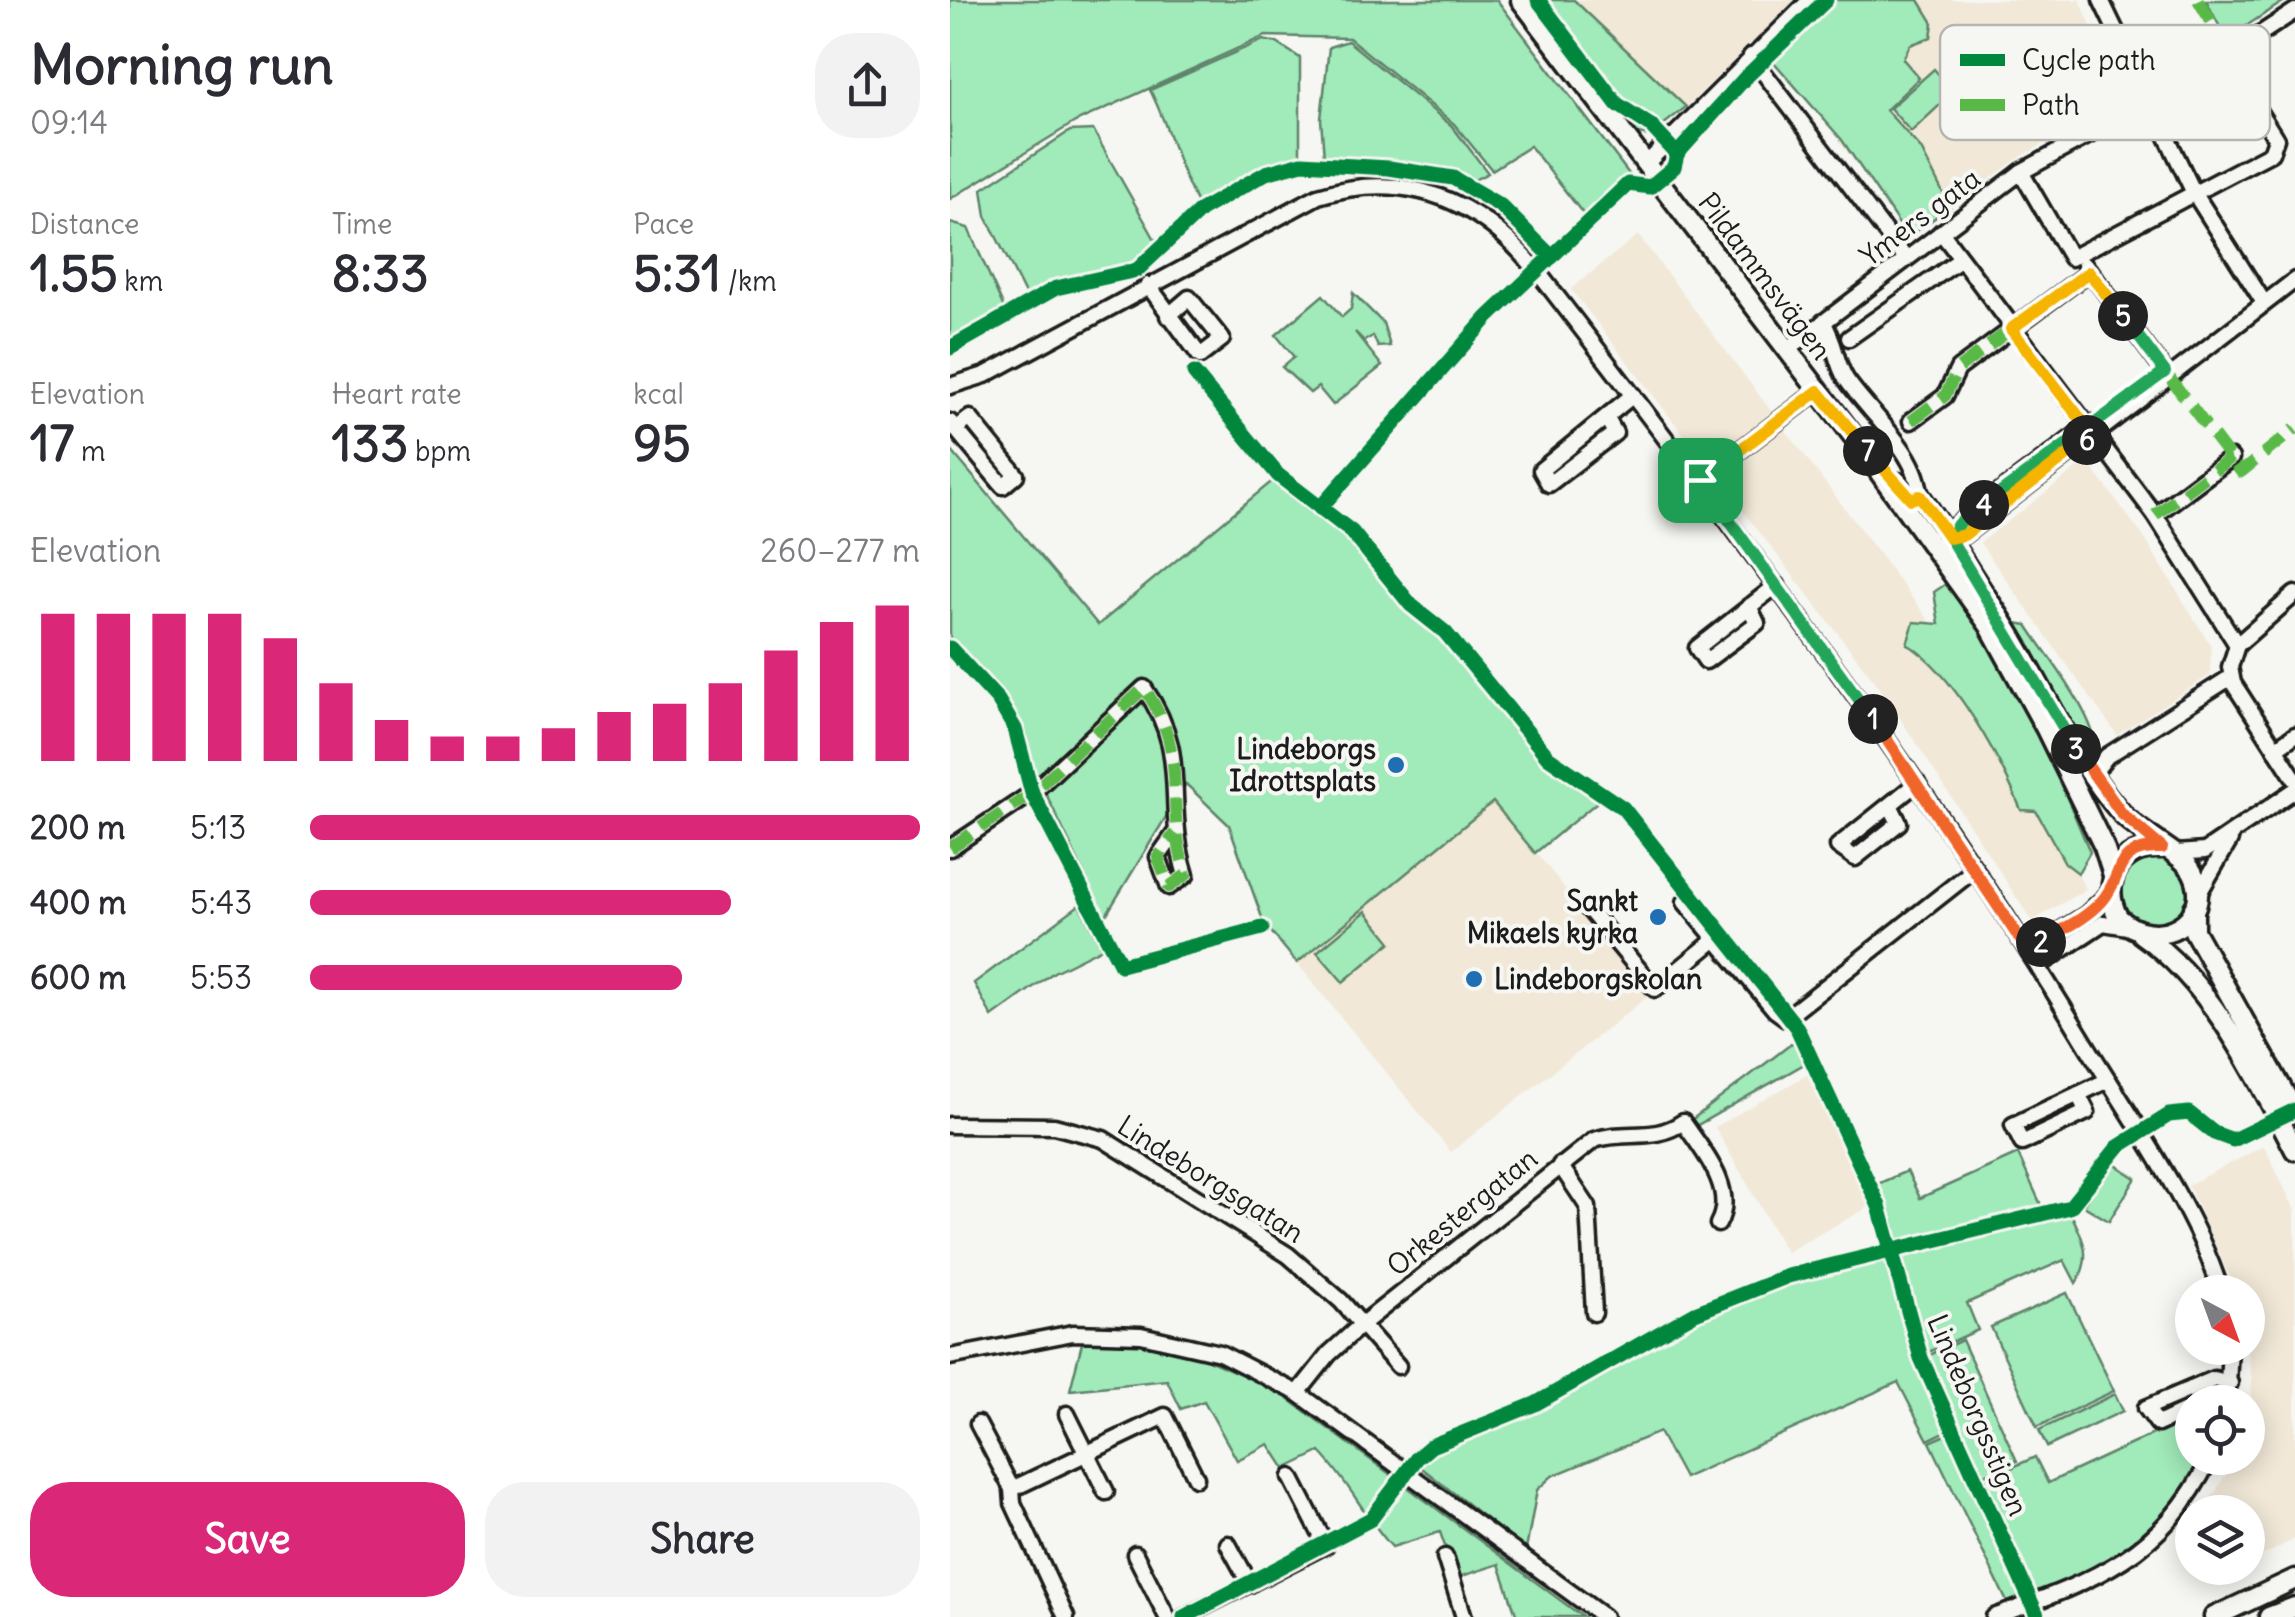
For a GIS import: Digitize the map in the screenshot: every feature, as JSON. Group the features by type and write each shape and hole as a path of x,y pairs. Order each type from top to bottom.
{"main road":[{"name":"Pildammsvägen","path":"1521,0 1818,391 1942,543 2122,814 2193,871 2194,931 2285,1107 2284,1131 2295,1150"},
{"name":"Pildammsvägen","path":"1857,441 1911,499 1920,496 1942,543 2018,675 2104,847 2112,905 2134,930 2180,967 2285,1107"},
{"path":"2111,884 2132,853 2169,851"},
{"path":"2134,930 2167,933 2179,928 2196,901"},
{"path":"2214,1617 2295,1580"},
{"path":"2269,1617 2295,1607"}],"street":[{"path":"1646,164 1810,0"},
{"path":"2101,0 2112,25"},
{"name":"Ymers gata","path":"2270,29 2295,12"},
{"path":"1751,56 1906,259"},
{"path":"2021,172 2071,258 2277,146 2270,134"},
{"name":"Ymers gata","path":"1787,350 2021,172 2079,140"},
{"path":"2166,140 2234,262 2261,298"},
{"path":"950,386 985,375 1318,196 1358,185 1421,190 1468,208 1512,240 1700,480 1917,783 2108,1080 2203,1247 2214,1275"},
{"path":"1941,232 2154,515 2237,645"},
{"path":"2079,256 2165,372"},
{"path":"1849,338 1961,260"},
{"path":"1911,421 1945,396 1958,369 2089,272"},
{"path":"1942,543 1964,535 2090,431 2295,272"},
{"path":"2090,431 2295,280"},
{"path":"1148,285 1168,316"},
{"path":"1823,322 1836,344 1840,369 1912,466 1920,496"},
{"path":"1700,480 1818,391"},
{"path":"1606,417 1615,433 1550,484 1541,470 1632,395"},
{"path":"970,418 1016,475 1003,486 953,425 970,418"},
{"path":"2154,515 2230,458"},
{"path":"1749,606 1777,585"},
{"path":"2295,594 2237,645 2231,677 2295,779"},
{"path":"2093,774 2107,756 2231,677"},
{"path":"950,848 1032,793 1144,688 1162,714 1173,746 1174,834"},
{"path":"2274,749 2295,735"},
{"path":"1890,805 1917,783"},
{"path":"2169,851 2205,851 2295,790"},
{"path":"2196,901 2236,831"},
{"path":"1685,902 1775,1010 1786,1018 1975,868"},
{"path":"2028,951 2086,915 2111,884"},
{"path":"1586,907 1655,989 1718,942"},
{"path":"2038,966 2103,923 2134,930"},
{"path":"2078,1094 2088,1112 2022,1143 2013,1124 2108,1080"},
{"name":"Orkestergatan","path":"1298,1394 1329,1354 1361,1324 1594,1140 1610,1134 1658,1136 1683,1122 1724,1191 1726,1205 1718,1224"},
{"name":"Lindeborgsgatan","path":"950,1125 1054,1126 1104,1139 1320,1280 1398,1366"},
{"path":"1560,1165 1588,1206 1594,1313"},
{"path":"950,1357 1073,1333 1182,1342 1237,1360 1298,1394 1602,1616"},
{"path":"2208,1385 2214,1379 2230,1383 2230,1365"},
{"path":"1067,1414 1106,1492"},
{"path":"1012,1489 1164,1416 1196,1478"},
{"path":"978,1424 1012,1489 1013,1503 1066,1617"},
{"path":"1994,1617 2096,1578 2135,1555 2176,1513 2199,1475"},
{"path":"1184,1617 1326,1544 1291,1476"},
{"path":"1228,1544 1250,1584"},
{"path":"1135,1554 1168,1617"},
{"path":"1445,1557 1464,1617"}],"shaded area":[{"path":"1574,0 1796,0 1686,107"},
{"path":"1879,0 2080,0 2091,25 1940,25 1940,140 2050,140 1930,222 1905,227 1839,141 1863,119"},
{"path":"1638,235 1938,632 2086,889 2032,921 1881,689 1571,289"},
{"path":"2087,461 2143,536 2211,646 2210,675 2117,735 1980,543"},
{"name":"Lindeborgskolan","path":"1494,801 1651,994 1451,1152 1297,963"},
{"path":"1807,1075 1869,1207 1786,1252 1715,1127"},
{"path":"2264,1146 2295,1210 2295,1539 2265,1554 2265,1495 2213,1495 2226,1475 2265,1475 2265,1385 2252,1385 2250,1365 2265,1365 2265,1275 2229,1275 2188,1185"}],"green space":[{"path":"950,0 1497,0 1629,174 1588,220 1530,146 1492,170 1454,124 1349,38 1265,36 1075,122 950,199"},
{"path":"1530,0 1574,0 1686,107 1649,136 1638,134 1620,119"},
{"path":"1830,0 1919,0 1933,23 1931,37 1910,45 1903,59 1919,78 1886,110 1921,149 1950,207 1915,232 1899,224 1842,140 1773,61"},
{"path":"2206,0 2286,0 2248,25 2219,25"},
{"path":"1263,40 1277,43 1300,58 1300,157 1263,170 1199,207 1150,90"},
{"path":"1348,41 1452,126 1488,173 1472,181 1439,170 1324,157 1321,119 1329,47"},
{"path":"1934,69 1940,76 1940,105 1911,132 1890,108"},
{"path":"1093,130 1157,243 1123,267 1064,282 1028,300 986,216 982,189 1070,131"},
{"path":"950,223 968,228 1005,310 950,344"},
{"path":"1353,293 1383,323 1390,346 1378,347 1373,336 1364,341 1355,332 1382,366 1333,405 1318,387 1310,393 1282,367 1294,357 1276,335 1323,295 1342,317 1351,309"},
{"path":"950,449 1098,625 1276,478 1349,535 1413,613 1468,655 1563,775 1601,799 1535,853 1493,802 1297,963 1264,923 1229,825 1186,784 1105,917 1002,702 950,638"},
{"path":"1950,581 2043,728 2051,760 2090,852 2078,873 2065,863 2036,811 2021,810 1988,743 1958,695 1907,644 1914,622 1939,624 1934,592"},
{"path":"2010,622 2027,625 2073,692 2092,730 2096,763"},
{"path":"2154,856 2168,858 2179,866 2187,877 2187,905 2179,916 2168,924 2154,926 2140,924 2129,916 2121,905 2119,891 2121,877 2129,866 2140,858"},
{"path":"1079,905 1102,948 1054,972 992,1017 974,983"},
{"path":"1366,911 1391,942 1343,982 1317,952"},
{"path":"1799,1038 1811,1060 1694,1127 1690,1121"},
{"path":"2018,1154 2045,1214 1893,1250 1873,1186 1907,1171 1920,1198"},
{"path":"2111,1162 2136,1178 2109,1221 2084,1206"},
{"path":"2069,1210 2082,1237 2085,1255 2076,1283 2064,1260 1967,1303 1978,1330 1922,1355 1894,1254"},
{"path":"1888,1256 1921,1369 1951,1429 1928,1440 1898,1382 1684,1478 1659,1432 1552,1476 1537,1490 1526,1550 1418,1465 1427,1453 1534,1407 1722,1304 1788,1276"},
{"path":"2067,1293 2114,1391 2037,1427 1991,1327"},
{"path":"1962,1340 2017,1461 1978,1478 1923,1358"},
{"path":"1125,1341 1204,1358 1275,1389 1583,1617 1517,1617 1499,1564 1456,1578 1440,1532 1392,1547 1320,1452 1285,1469 1269,1444 1237,1460 1204,1401 1181,1409 1167,1380 1070,1390 1082,1343"},
{"path":"2115,1394 2123,1411 2047,1447 2039,1430"},
{"path":"2175,1424 2175,1475 2190,1475 2169,1506 2131,1543 2085,1571 2032,1594 1980,1482 2035,1457 2048,1483"},
{"path":"1953,1432 2027,1595 2008,1604 1930,1442"}],"marked path":[{"path":"2198,0 2213,25"},
{"path":"1911,421 1945,396 1958,369 2011,329"},
{"path":"2169,377 2241,472 2295,429"},
{"path":"2155,515 2231,458"},
{"path":"950,848 1032,793 1144,688 1159,713 1172,758 1176,825 1186,875 1169,887 1158,857 1175,833"}],"cycle path":[{"path":"1538,0 1617,104 1651,126 1677,154"},
{"path":"1320,508 1487,318 1628,184 1650,187 1674,167 1677,154 1745,78 1826,0"},
{"path":"950,348 1056,288 1137,270 1201,210 1266,173 1302,163 1389,168 1453,178 1501,206 1552,257"},
{"name":"Lindeborgsstigen","path":"1194,373 1278,475 1352,532 1411,605 1445,632 1548,757 1623,808 1797,1028 1879,1206 1921,1358 2038,1617"},
{"path":"950,648 998,700 1015,729 1032,793 1121,965 1262,928"},
{"path":"1184,1617 1371,1519 1417,1458 1431,1446 1535,1404 1695,1313 1788,1276 2070,1207 2118,1147 2169,1115 2189,1113 2214,1133 2233,1140 2295,1110"}],"place":[{"name":"Lindeborgs Idrottsplats","path":"1396,765"},
{"name":"Sankt Mikaels kyrka","path":"1658,917"},
{"name":"Lindeborgskolan","path":"1474,979"}],"route":[{"path":"1700,480 1818,391 1857,441 1911,499 1920,496 1950,538 1964,535 2093,435 2087,427 2080,417 2011,329 2089,272 2165,372 2087,427 1958,524 1950,538 2103,790 2122,814 2162,848 2142,849 2124,859 2117,866 2110,892 2100,904 2028,951 1856,694 1700,480"}]}
